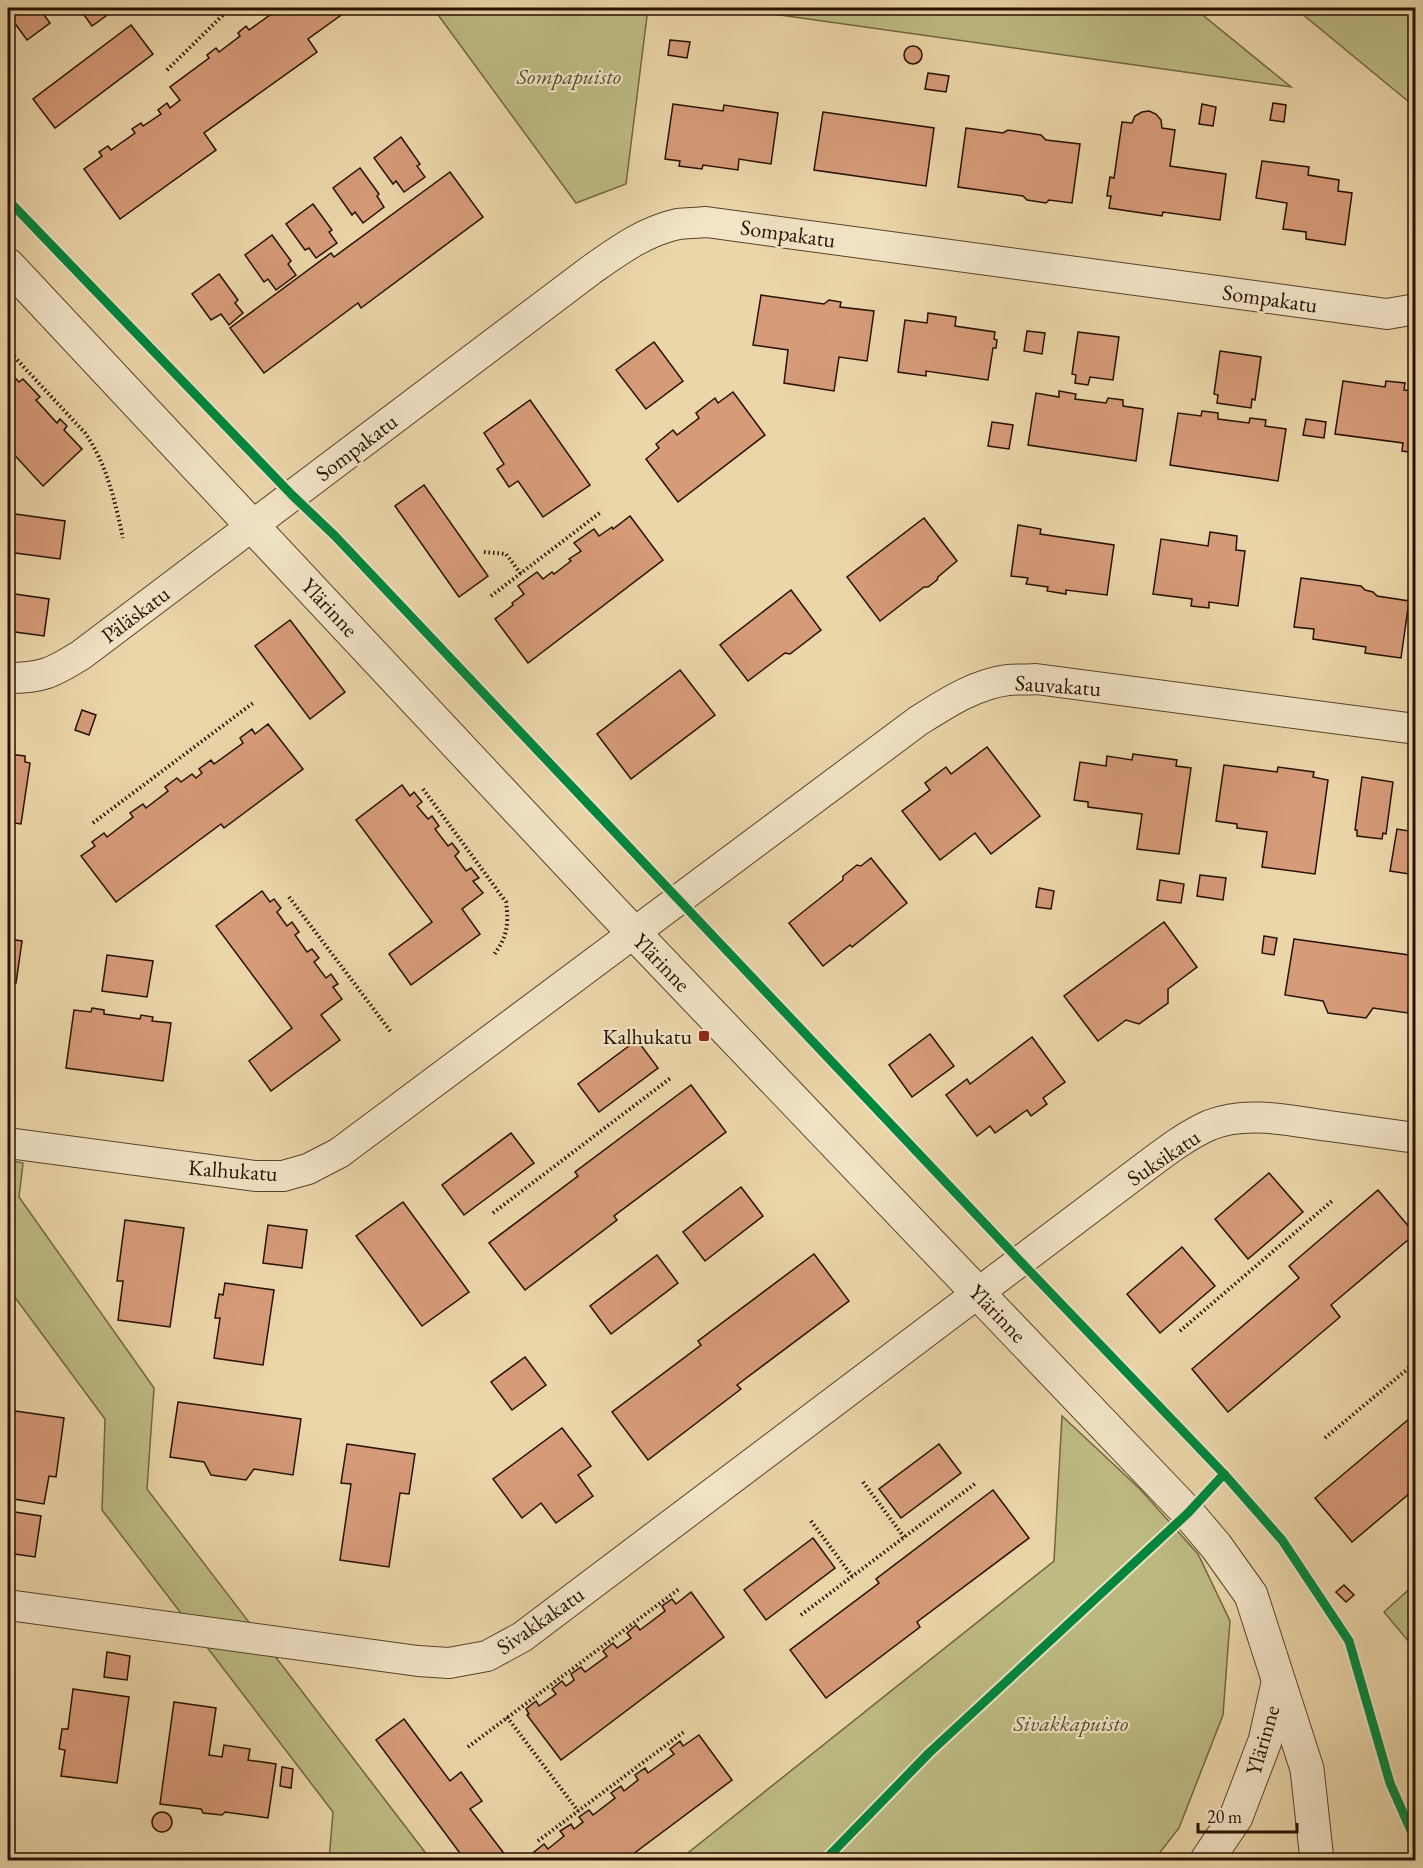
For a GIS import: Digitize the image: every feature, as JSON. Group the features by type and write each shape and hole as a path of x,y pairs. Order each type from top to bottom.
{"street":[{"name":"Sompakatu","path":"253,525 624,246 648,234 678,224 706,222 1388,314 1416,309"},
{"name":"Ylärinne","path":"8,265 634,933 1188,1513 1216,1546 1251,1595 1307,1769 1317,1860"},
{"name":"Päläskatu","path":"8,678 31,678 55,671 253,525"},
{"name":"Sauvakatu","path":"634,933 918,721 946,703 982,687 1007,680 1070,683 1416,729"},
{"name":"Kalhukatu","path":"8,1143 255,1176 283,1176 308,1169 339,1153 634,933"},
{"name":"Suksikatu","path":"979,1293 1154,1160 1192,1134 1211,1125 1231,1119 1288,1120 1416,1138"},
{"name":"Sivakkakatu","path":"8,1605 418,1661 449,1663 487,1656 522,1637 979,1293"},
{"name":"Ylärinne","path":"1207,1860 1236,1817 1265,1741 1278,1681"}],"path":[{"path":"167,70 230,8"},
{"path":"8,350 93,443 115,500 123,538"},
{"path":"491,596 601,512"},
{"path":"484,552 506,554 521,574"},
{"path":"93,824 253,703"},
{"path":"423,789 506,902 508,919 506,934 493,956"},
{"path":"289,897 391,1032"},
{"path":"494,1213 672,1077"},
{"path":"1180,1331 1332,1201"},
{"path":"1325,1438 1416,1362"},
{"path":"863,1482 904,1538"},
{"path":"801,1615 976,1483"},
{"path":"811,1521 852,1576"},
{"path":"468,1747 679,1589"},
{"path":"507,1717 578,1811"},
{"path":"538,1841 685,1731"}],"green space":[{"name":"Sompapuisto","path":"433,8 648,8 626,184 576,203"},
{"path":"730,8 1194,8 1291,87"},
{"path":"1295,8 1415,8 1415,107"},
{"path":"8,1160 23,1163 19,1197 154,1388 147,1489 431,1860 329,1860 333,1812 102,1510 105,1419 8,1288"},
{"name":"Sivakkapuisto","path":"1062,1416 1140,1489 1198,1554 1230,1621 1223,1715 1179,1828 1154,1860 679,1860 1054,1561"},
{"path":"1415,1584 1415,1649 1384,1612"}],"building":[{"path":"8,8 39,8 50,23 27,40 8,14"},
{"path":"79,8 117,8 92,26"},
{"path":"280,8 351,8 308,39 317,52 204,133 216,150 120,219 84,169 102,156 99,152 108,146 111,150 135,133 132,129 141,123 143,126 161,114 158,110 167,103 170,108 180,100 170,87 209,58 207,55 216,48 219,52 240,36 238,33 246,26 249,30"},
{"path":"131,25 153,54 55,128 33,99"},
{"path":"670,40 690,42 687,58 668,55"},
{"path":"913,46 919,49 922,55 919,61 913,64 907,61 904,55 907,49"},
{"path":"928,73 949,76 946,92 925,89"},
{"path":"1273,103 1286,105 1284,122 1270,120"},
{"path":"673,104 723,111 724,105 778,113 771,164 739,159 738,170 703,165 702,169 679,166 680,161 665,159"},
{"path":"1202,104 1216,107 1213,126 1199,124"},
{"path":"1149,111 1161,120 1162,128 1175,130 1170,166 1226,174 1220,220 1163,212 1162,216 1109,208 1111,196 1107,196 1110,177 1114,178 1122,122 1132,123 1135,116"},
{"path":"823,112 934,128 926,186 814,170"},
{"path":"966,128 1003,133 1008,130 1041,135 1046,140 1080,144 1072,203 1049,200 1046,203 1027,200 1023,196 958,187"},
{"path":"401,137 420,164 417,166 425,177 404,192 396,181 393,184 374,158"},
{"path":"1262,161 1309,167 1308,175 1339,180 1338,191 1352,193 1345,245 1306,239 1306,232 1283,229 1287,203 1256,198"},
{"path":"360,168 379,194 377,196 384,207 363,223 355,212 352,215 333,188"},
{"path":"450,172 483,217 361,308 358,303 264,373 230,328 331,253 334,257"},
{"path":"313,204 332,230 329,232 337,243 316,258 309,248 305,250 286,224"},
{"path":"272,235 291,261 288,264 296,275 276,290 268,279 264,282 245,255"},
{"path":"219,274 238,300 235,303 243,313 229,325 221,314 211,320 192,294"},
{"path":"761,295 824,304 829,300 841,302 840,307 874,311 867,361 839,357 834,391 784,383 788,350 753,345"},
{"path":"928,313 956,317 955,326 995,332 996,348 993,348 988,380 926,371 926,376 898,372 905,320 927,323"},
{"path":"1027,331 1045,333 1042,354 1024,351"},
{"path":"1078,332 1119,337 1113,380 1090,377 1088,385 1075,383 1076,375 1072,374"},
{"path":"654,342 683,381 646,409 616,370"},
{"path":"1220,351 1261,357 1255,400 1252,399 1251,408 1217,403 1218,395 1214,394"},
{"path":"8,370 19,382 23,379 40,397 36,400 57,423 60,419 67,426 64,430 82,449 43,486 8,448"},
{"path":"1343,381 1385,387 1386,381 1405,383 1404,390 1416,391 1416,453 1402,451 1403,443 1335,434"},
{"path":"1059,391 1076,394 1075,399 1106,403 1108,398 1123,400 1123,406 1143,409 1136,461 1028,445 1036,393 1059,397"},
{"path":"733,392 765,435 678,502 646,459 659,448 656,444 673,430 677,435 699,418 696,413 715,398 718,403"},
{"path":"530,400 590,485 543,517 518,481 509,487 497,469 504,464 484,433"},
{"path":"1202,411 1218,413 1218,419 1249,423 1250,418 1266,420 1265,426 1286,429 1278,481 1170,465 1178,413 1201,416"},
{"path":"1306,419 1326,422 1324,438 1303,435"},
{"path":"992,422 1013,425 1009,449 988,446"},
{"path":"424,485 488,576 459,597 395,506"},
{"path":"8,513 65,521 60,559 8,552"},
{"path":"630,516 663,560 528,663 495,619 524,594 518,586 537,572 543,579 571,561 569,559 581,551 574,543 594,529 599,536"},
{"path":"924,518 957,561 937,580 928,587 924,587 880,621 847,577"},
{"path":"1018,525 1041,529 1040,534 1114,545 1107,595 1066,590 1066,594 1047,591 1048,587 1026,584 1028,578 1011,576"},
{"path":"1210,532 1237,536 1236,550 1245,551 1238,606 1209,602 1209,608 1191,606 1192,599 1153,594 1161,539 1208,546"},
{"path":"1301,578 1361,586 1377,596 1409,601 1401,658 1365,653 1366,647 1313,639 1314,629 1294,627"},
{"path":"791,590 821,630 790,654 785,653 748,681 720,645"},
{"path":"8,593 49,599 44,636 8,631"},
{"path":"290,620 345,692 310,719 255,646"},
{"path":"680,670 715,715 631,779 597,734"},
{"path":"82,710 96,715 89,735 75,730"},
{"path":"268,724 303,769 224,828 221,824 116,902 81,856 95,846 92,842 104,833 107,837 133,817 130,813 143,804 146,808 168,791 165,787 177,778 181,782 192,774 196,778 202,773 199,769 211,760 214,764 243,743 240,738 252,729 255,734"},
{"path":"987,747 1040,816 991,854 975,833 940,860 902,811 930,790 925,783 946,767 951,774"},
{"path":"8,754 25,756 25,762 30,763 21,824 8,822"},
{"path":"1133,754 1177,760 1176,766 1191,768 1179,854 1137,849 1142,814 1088,807 1088,802 1074,800 1080,762 1106,766 1107,756 1132,760"},
{"path":"1224,765 1277,772 1278,767 1314,772 1313,777 1328,780 1315,874 1262,867 1267,832 1237,828 1237,824 1216,821"},
{"path":"1362,777 1393,782 1386,834 1383,833 1382,839 1357,836 1357,830 1355,830"},
{"path":"402,785 410,796 414,792 422,802 417,806 428,819 432,816 439,826 435,829 448,846 452,843 459,852 455,856 466,871 471,868 479,878 473,881 483,893 462,909 480,934 411,985 389,954 432,922 356,820"},
{"path":"1416,828 1416,875 1390,871 1397,829 1415,832"},
{"path":"871,858 907,903 852,947 850,945 823,966 789,923 843,880 843,876"},
{"path":"1200,875 1226,878 1223,900 1197,896"},
{"path":"1160,880 1184,884 1181,903 1157,900"},
{"path":"1039,888 1054,891 1051,909 1036,907"},
{"path":"262,891 270,902 274,899 281,908 277,912 287,926 292,922 299,932 295,935 307,952 312,949 319,958 314,962 326,978 331,974 338,984 333,987 342,999 321,1015 340,1040 271,1091 249,1061 292,1028 216,926"},
{"path":"1164,922 1197,967 1168,989 1168,1003 1139,1024 1126,1020 1098,1041 1064,996"},
{"path":"1264,936 1277,938 1274,955 1262,953"},
{"path":"8,939 22,941 16,983 8,982"},
{"path":"1294,939 1416,956 1408,1013 1373,1008 1366,1018 1328,1013 1323,1001 1285,995"},
{"path":"107,955 153,961 147,997 102,991"},
{"path":"92,1008 104,1010 104,1014 140,1019 141,1015 153,1017 152,1021 171,1023 163,1081 66,1068 74,1010 91,1012"},
{"path":"930,1034 954,1066 912,1097 889,1065"},
{"path":"1032,1037 1065,1082 1043,1098 1047,1104 1031,1116 1027,1110 995,1133 990,1126 977,1136 946,1095 967,1079 970,1084"},
{"path":"637,1040 658,1068 599,1112 578,1084"},
{"path":"691,1085 726,1132 614,1216 617,1220 525,1290 489,1243 578,1176 575,1172"},
{"path":"511,1133 534,1163 464,1215 442,1185"},
{"path":"1269,1173 1303,1212 1248,1259 1215,1219"},
{"path":"741,1187 763,1216 705,1261 683,1232"},
{"path":"1378,1190 1415,1234 1331,1305 1340,1317 1228,1412 1192,1369 1299,1278 1289,1266"},
{"path":"403,1202 469,1292 422,1326 356,1236"},
{"path":"125,1220 184,1228 170,1327 118,1320 123,1281 117,1281"},
{"path":"268,1225 307,1230 302,1268 263,1263"},
{"path":"1182,1247 1215,1286 1160,1333 1127,1294"},
{"path":"814,1254 849,1301 737,1385 741,1389 648,1460 612,1412 701,1345 698,1341"},
{"path":"657,1255 678,1283 611,1334 590,1306"},
{"path":"225,1283 274,1290 263,1365 214,1358 220,1318 215,1318 219,1294 223,1295"},
{"path":"525,1357 546,1385 512,1410 491,1382"},
{"path":"178,1402 301,1419 293,1475 254,1469 246,1480 211,1475 204,1462 170,1457"},
{"path":"8,1410 64,1418 56,1477 49,1476 44,1504 8,1498"},
{"path":"1416,1413 1416,1488 1352,1542 1315,1498"},
{"path":"562,1428 591,1466 578,1475 593,1496 556,1523 541,1503 522,1518 493,1479"},
{"path":"347,1444 415,1454 409,1494 400,1493 389,1567 340,1560 351,1484 341,1483"},
{"path":"939,1444 961,1473 901,1518 879,1489"},
{"path":"993,1490 1029,1538 917,1622 920,1627 826,1698 790,1650 879,1583 876,1579"},
{"path":"8,1511 41,1516 35,1557 8,1553"},
{"path":"813,1538 835,1568 766,1620 744,1590"},
{"path":"1344,1585 1354,1595 1346,1602 1336,1592"},
{"path":"691,1592 724,1637 561,1760 527,1715 529,1714 526,1709 536,1701 539,1706 556,1694 552,1689 562,1681 566,1686 574,1680 571,1674 581,1667 585,1672 607,1656 603,1651 613,1643 617,1648 631,1638 627,1633 636,1625 640,1630 665,1611 662,1606 672,1599 676,1604"},
{"path":"107,1652 130,1656 127,1680 104,1677"},
{"path":"73,1689 129,1697 117,1783 61,1776 65,1750 59,1749 62,1729 68,1729"},
{"path":"174,1702 216,1708 209,1755 222,1757 224,1745 250,1749 248,1760 276,1764 268,1818 225,1812 222,1815 203,1813 201,1809 160,1804"},
{"path":"404,1719 450,1781 461,1772 482,1801 470,1809 509,1860 465,1860 376,1740"},
{"path":"699,1735 732,1780 625,1860 537,1860 535,1858 538,1856 534,1852 544,1844 548,1849 564,1836 560,1831 571,1824 574,1829 583,1822 579,1817 589,1810 593,1815 615,1798 611,1793 621,1786 624,1791 638,1780 635,1775 645,1768 648,1773 674,1754 670,1749 680,1741 683,1746"},
{"path":"282,1767 293,1769 291,1788 280,1786"},
{"path":"162,1812 169,1815 172,1822 169,1829 162,1832 155,1829 152,1822 155,1815"}],"cycle path":[{"path":"8,200 292,495 335,536 1224,1474 1282,1540 1349,1641 1390,1783 1416,1842"},
{"path":"825,1860 929,1753 1188,1513 1224,1474"}],"place":[{"name":"Kalhukatu","path":"704,1036"}]}
